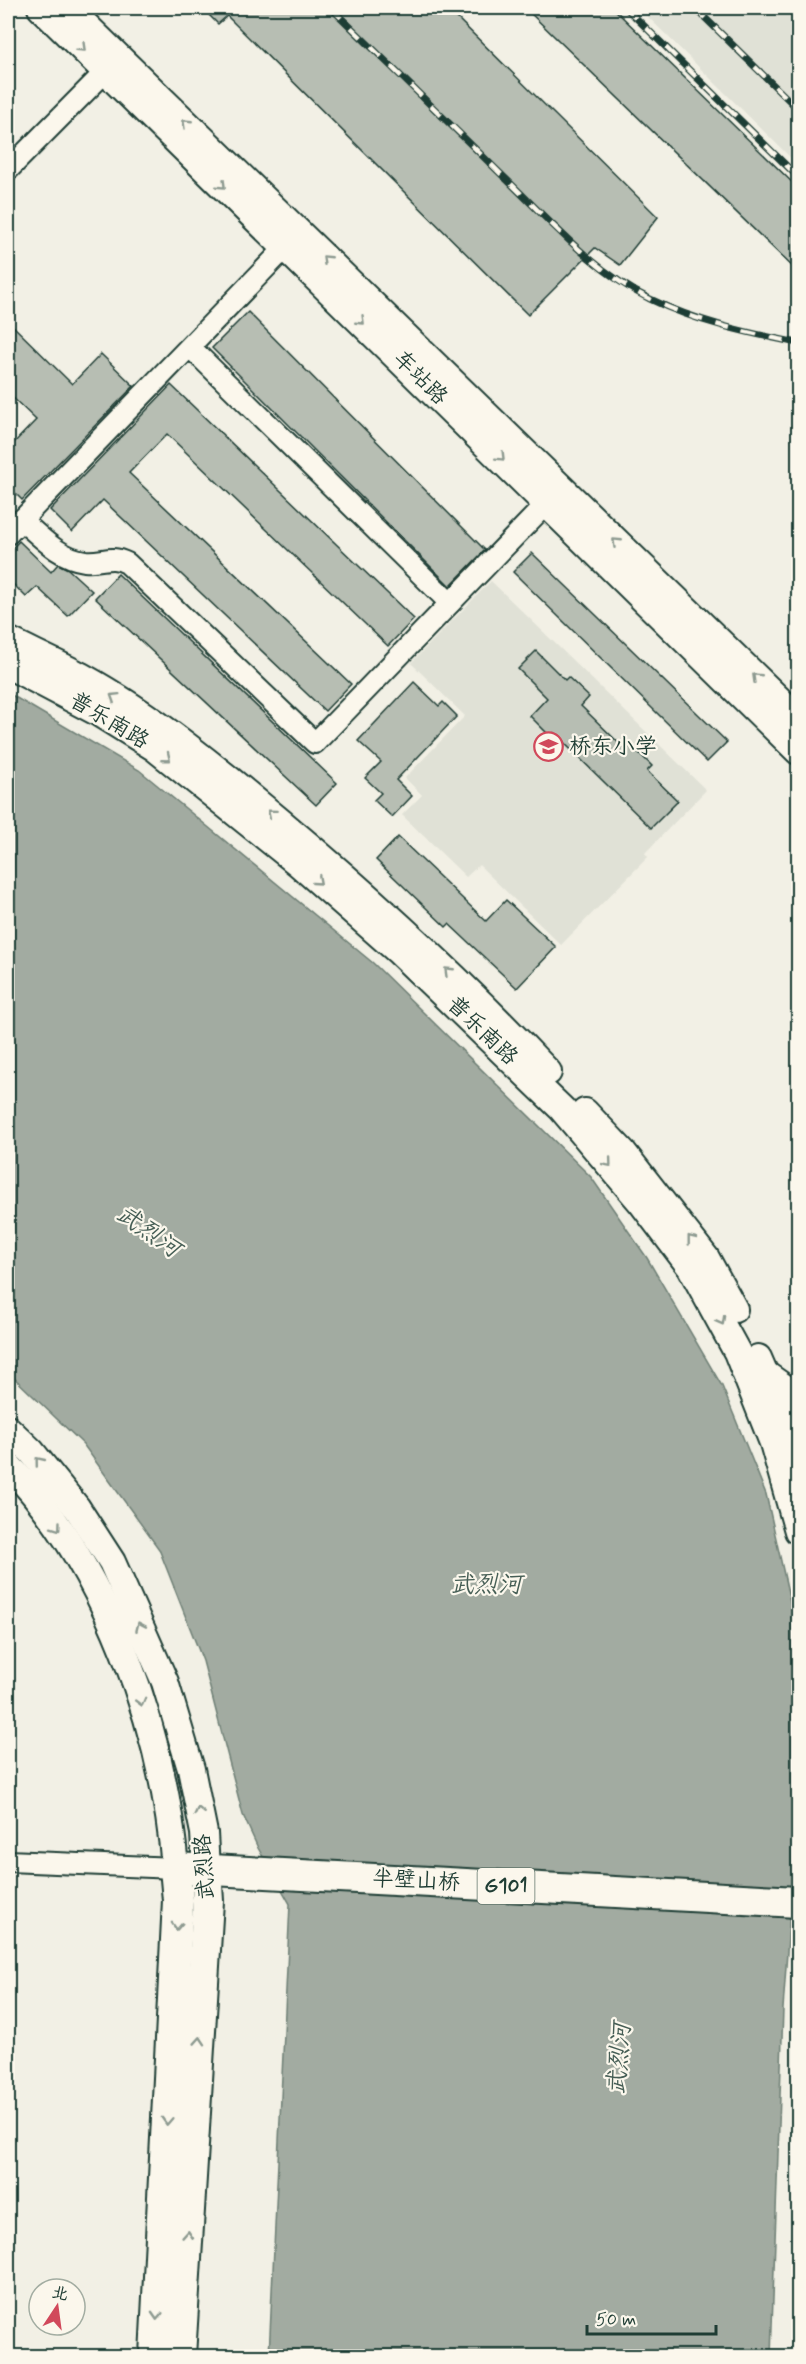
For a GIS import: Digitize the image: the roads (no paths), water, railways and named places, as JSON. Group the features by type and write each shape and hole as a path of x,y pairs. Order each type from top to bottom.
{"highway":[{"name":"G101","path":"175,1868 206,1869"},
{"name":"武烈路","path":"155,2356 178,1900 175,1868"},
{"name":"半壁山桥","path":"206,1869 798,1902"},
{"name":"武烈路","path":"180,2356 208,1901 206,1869"}],"main road":[{"name":"车站路","path":"40,8 798,750"},
{"name":"车站路","path":"68,8 798,718"},
{"name":"普乐南路","path":"8,640 82,676 166,730 250,796 360,889 451,973 524,1047 623,1152 706,1258 748,1335 789,1430 798,1461"},
{"name":"普乐南路","path":"8,665 97,712 155,748 298,864 398,951 562,1109 640,1202 691,1268 738,1352 773,1443 798,1531"},
{"path":"765,1374 798,1397"},
{"name":"武烈路","path":"8,1429 31,1451 77,1508 112,1562 165,1682 191,1769 204,1833 206,1869"},
{"name":"武烈路","path":"8,1465 60,1530 95,1587 134,1678 162,1782 172,1834 175,1868"}],"street":[{"path":"8,170 106,71"},
{"path":"8,534 286,247"},
{"path":"190,347 450,603"},
{"path":"21,520 57,550 71,557 86,561 110,557 127,562 315,743 547,503"},
{"path":"8,1861 175,1868"}],"water":[{"name":"武烈河","path":"8,693 139,770 373,963 591,1177 647,1258 722,1386 766,1494 796,1628 798,1657 798,1796 783,2009 771,2356 269,2356 290,1904 258,1848 243,1815 203,1661 159,1549 83,1444 8,1372"}],"railway":[{"path":"331,8 555,227 609,274 650,299 686,314 742,331 798,343"},
{"path":"626,8 798,177"},
{"path":"695,8 798,109"},
{"path":"789,8 798,16"}],"place":[{"name":"桥东小学","path":"548,747"}]}
